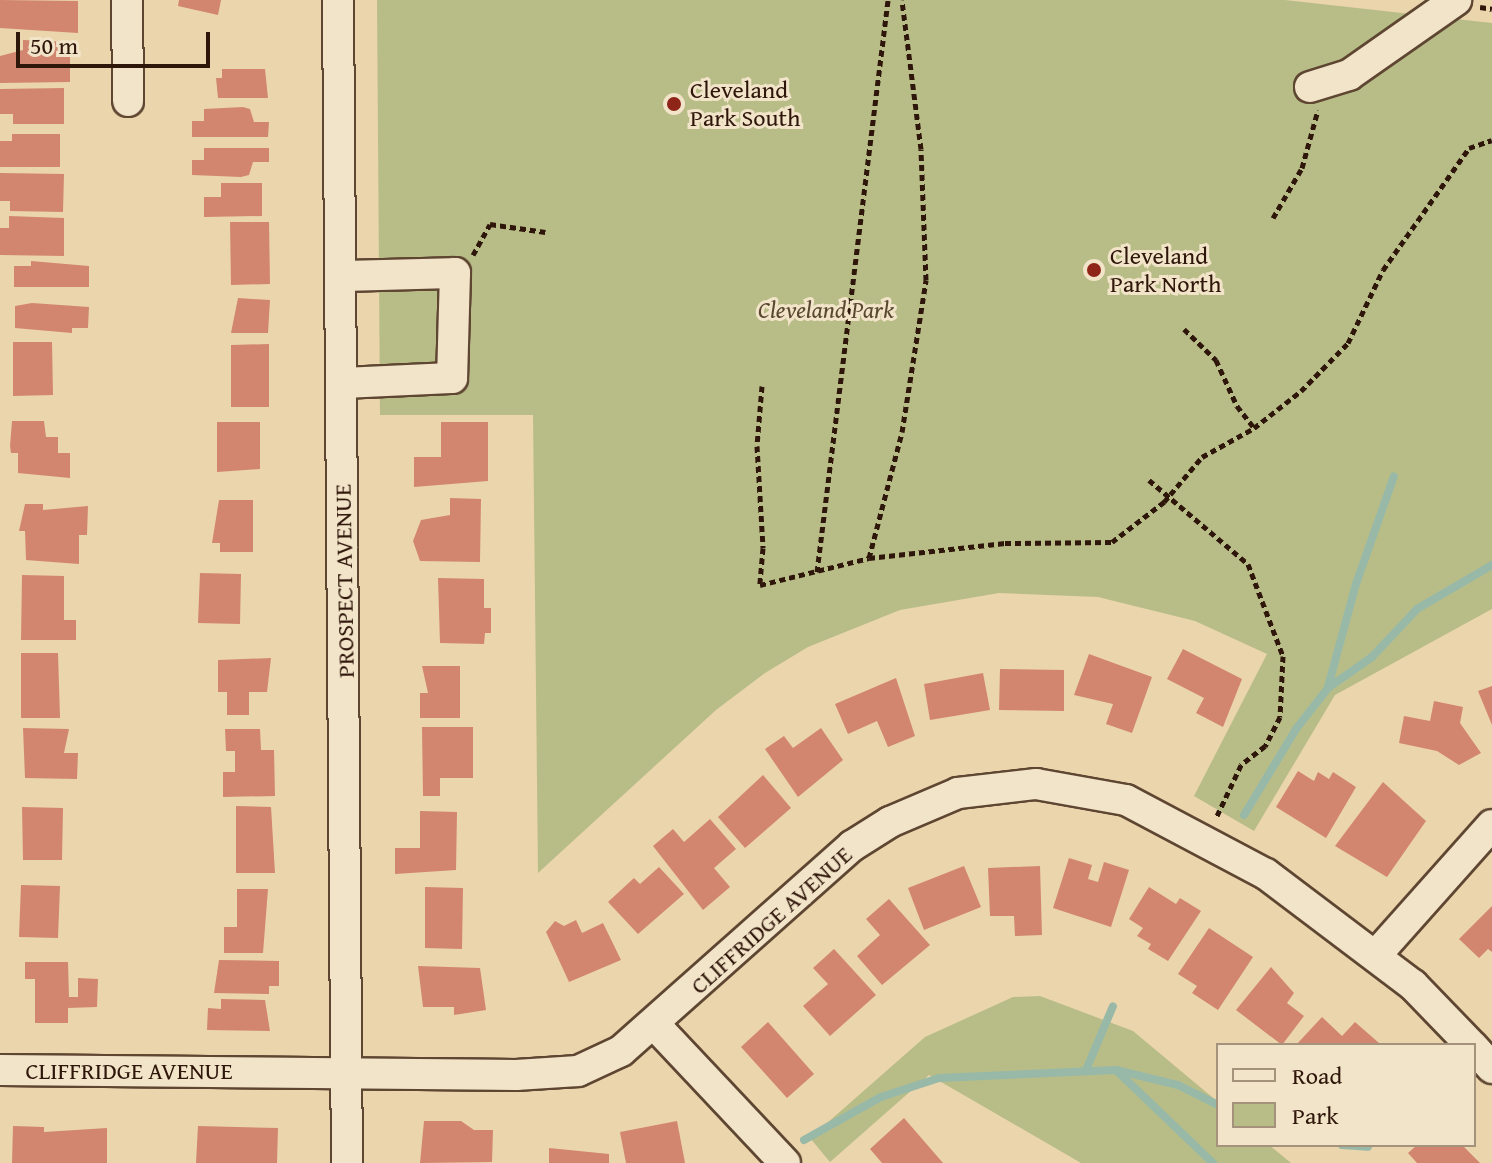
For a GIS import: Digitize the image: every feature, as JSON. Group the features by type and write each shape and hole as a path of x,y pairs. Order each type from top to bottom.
{"street":[{"path":"127,0 128,101"},
{"name":"PROSPECT AVENUE","path":"338,0 347,1163"},
{"path":"1310,87 1349,75 1456,0"},
{"path":"341,276 455,273 452,378 342,383"},
{"name":"CLIFFRIDGE AVENUE","path":"0,1070 578,1071 609,1059 654,1024 852,846 890,822 958,793 1036,784 1084,789 1126,800 1207,840 1266,874 1376,955 1468,1043"},
{"path":"1376,955 1492,825"},
{"path":"654,1024 785,1163"},
{"name":"CLIFFRIDGE AVENUE","path":"1476,1051 1492,1068"}],"path":[{"path":"817,572 888,0"},
{"path":"869,558 902,432 926,280 921,149 902,0"},
{"path":"1273,218 1302,168 1320,113 1310,87"},
{"path":"762,386 757,446 763,548 760,585 869,558 1005,543 1112,542 1168,497 1202,457 1254,428 1301,391 1348,343 1383,270 1469,148 1492,140"},
{"path":"455,273 480,248 490,224 545,232"},
{"path":"1184,329 1216,360 1237,406 1254,428"},
{"path":"1149,480 1248,564 1283,656 1280,717 1265,746 1241,765 1207,840"}],"green space":[{"name":"Cleveland Park","path":"377,0 1285,0 1492,23 1492,609 1335,695 1254,831 1194,796 1267,654 1195,621 1098,597 999,593 900,610 808,647 765,673 716,710 538,873 533,415 380,415"},
{"path":"1040,996 1133,1031 1216,1100 1216,1147 1271,1147 1291,1163 1081,1163 929,1075 830,1162 810,1138 925,1037 1013,997"}],"building":[{"path":"0,0 78,1 78,33 0,28"},
{"path":"179,0 221,0 218,15 178,6"},
{"path":"23,40 70,42 70,82 0,83 0,56 23,50"},
{"path":"222,69 265,69 268,98 218,98 216,78 222,78"},
{"path":"64,88 64,124 13,124 13,114 0,114 0,89"},
{"path":"204,109 250,109 254,122 269,122 268,137 192,137 192,121 204,121"},
{"path":"12,134 60,134 60,167 0,167 0,141 12,141"},
{"path":"204,148 269,148 269,162 253,162 249,175 241,177 192,175 192,160 204,160"},
{"path":"0,173 64,174 63,212 10,211 10,201 0,201"},
{"path":"221,183 262,183 262,216 204,217 204,197 221,197"},
{"path":"9,216 64,218 64,256 0,255 0,228 9,228"},
{"path":"230,222 269,222 270,284 231,285"},
{"path":"31,261 89,266 89,287 14,287 14,266 31,266"},
{"path":"238,298 270,300 268,333 231,333"},
{"path":"32,303 89,307 88,328 72,328 72,333 15,328 15,306"},
{"path":"13,342 52,342 53,395 13,396"},
{"path":"269,344 269,407 231,407 231,345"},
{"path":"12,421 44,421 46,437 58,437 58,453 70,453 70,478 18,473 18,453 11,453 10,446"},
{"path":"217,422 260,422 260,469 217,472"},
{"path":"441,422 488,422 488,481 414,487 414,457 441,457"},
{"path":"450,498 481,499 480,562 420,561 413,541 421,520 450,515"},
{"path":"219,500 253,500 253,552 220,552 220,543 212,543"},
{"path":"25,504 43,504 43,510 88,506 87,535 79,535 79,564 26,560 25,531 19,531"},
{"path":"200,573 241,574 240,624 198,623"},
{"path":"22,575 64,576 64,620 76,620 76,640 21,640"},
{"path":"438,578 484,579 484,608 491,608 491,633 485,633 484,644 440,643"},
{"path":"1183,649 1242,679 1223,727 1196,713 1204,698 1167,679"},
{"path":"21,653 58,653 60,718 21,718"},
{"path":"1089,654 1152,677 1132,733 1106,724 1113,704 1074,695"},
{"path":"271,658 267,692 249,692 249,715 227,715 227,692 218,692 218,660"},
{"path":"422,666 460,666 460,718 420,718 420,693 428,693"},
{"path":"1000,669 1064,670 1064,711 999,710"},
{"path":"983,673 990,710 930,720 924,684"},
{"path":"896,678 915,736 888,747 877,721 848,734 835,704"},
{"path":"1492,686 1492,725 1478,691"},
{"path":"1434,701 1463,707 1460,723 1481,753 1459,765 1437,751 1399,743 1404,716 1430,721"},
{"path":"422,727 473,727 473,778 440,778 440,796 423,796"},
{"path":"23,728 69,729 64,753 78,753 77,779 25,778"},
{"path":"821,728 843,760 798,797 765,749 784,736 793,748"},
{"path":"225,729 260,729 261,750 274,750 275,796 223,797 223,772 235,772 235,751 226,751"},
{"path":"1298,771 1314,781 1318,772 1329,779 1333,772 1356,787 1326,838 1276,807"},
{"path":"763,775 791,808 745,848 718,817"},
{"path":"1383,782 1426,821 1387,877 1335,846"},
{"path":"236,806 271,807 275,873 236,873"},
{"path":"22,807 63,808 62,860 23,860"},
{"path":"420,811 457,812 456,870 395,874 395,848 420,848"},
{"path":"710,819 736,849 714,868 730,887 703,910 653,846 673,829 684,842"},
{"path":"1069,858 1092,865 1088,879 1098,882 1104,862 1129,870 1111,927 1053,908"},
{"path":"964,866 981,907 924,930 908,888"},
{"path":"1040,866 1042,935 1015,936 1014,916 990,916 988,868"},
{"path":"659,867 684,894 638,934 608,902 634,878 640,884"},
{"path":"21,885 60,886 58,938 19,937"},
{"path":"425,887 463,888 462,949 425,948"},
{"path":"1149,887 1176,904 1180,898 1201,911 1168,961 1148,949 1151,944 1137,936 1143,928 1129,919"},
{"path":"237,889 268,889 263,953 224,953 224,927 237,927"},
{"path":"889,899 930,945 882,985 857,956 880,935 866,919"},
{"path":"1492,906 1492,952 1488,949 1479,958 1459,939"},
{"path":"576,920 582,933 603,923 621,960 569,982 546,932 555,921 564,926"},
{"path":"1209,928 1253,957 1218,1010 1192,993 1197,986 1178,974"},
{"path":"834,949 876,995 830,1036 803,1006 828,984 813,968"},
{"path":"219,960 279,961 279,986 269,986 269,994 214,993"},
{"path":"25,962 68,962 69,997 78,997 78,978 98,979 97,1007 68,1008 68,1023 35,1023 35,979 25,979"},
{"path":"418,966 480,968 486,1010 454,1015 454,1007 423,1007"},
{"path":"1271,967 1294,993 1287,1003 1304,1016 1284,1043 1279,1043 1236,1010"},
{"path":"221,999 265,1000 270,1031 207,1030 208,1008 221,1009"},
{"path":"1322,1017 1342,1036 1355,1022 1379,1043 1298,1043"},
{"path":"768,1022 814,1074 787,1098 741,1047"},
{"path":"904,1118 943,1163 882,1163 870,1149"},
{"path":"424,1121 461,1121 474,1130 493,1130 492,1162 420,1163"},
{"path":"677,1121 685,1163 626,1163 620,1132"},
{"path":"13,1126 44,1127 44,1132 107,1128 107,1163 12,1163"},
{"path":"198,1126 278,1128 277,1163 196,1163"},
{"path":"1415,1147 1464,1147 1480,1163 1417,1163 1408,1153"},
{"path":"549,1148 609,1154 609,1163 549,1163"}],"waterway":[{"path":"1328,687 1356,584 1394,476"},
{"path":"1244,815 1296,729 1328,688 1372,657 1417,609 1492,565"},
{"path":"1086,1070 1113,1006"},
{"path":"804,1140 881,1097 939,1078 1116,1070 1178,1085 1216,1104"},
{"path":"1118,1072 1213,1163"}],"place":[{"name":"Cleveland Park South","path":"674,104"},
{"name":"Cleveland Park North","path":"1094,270"}]}
